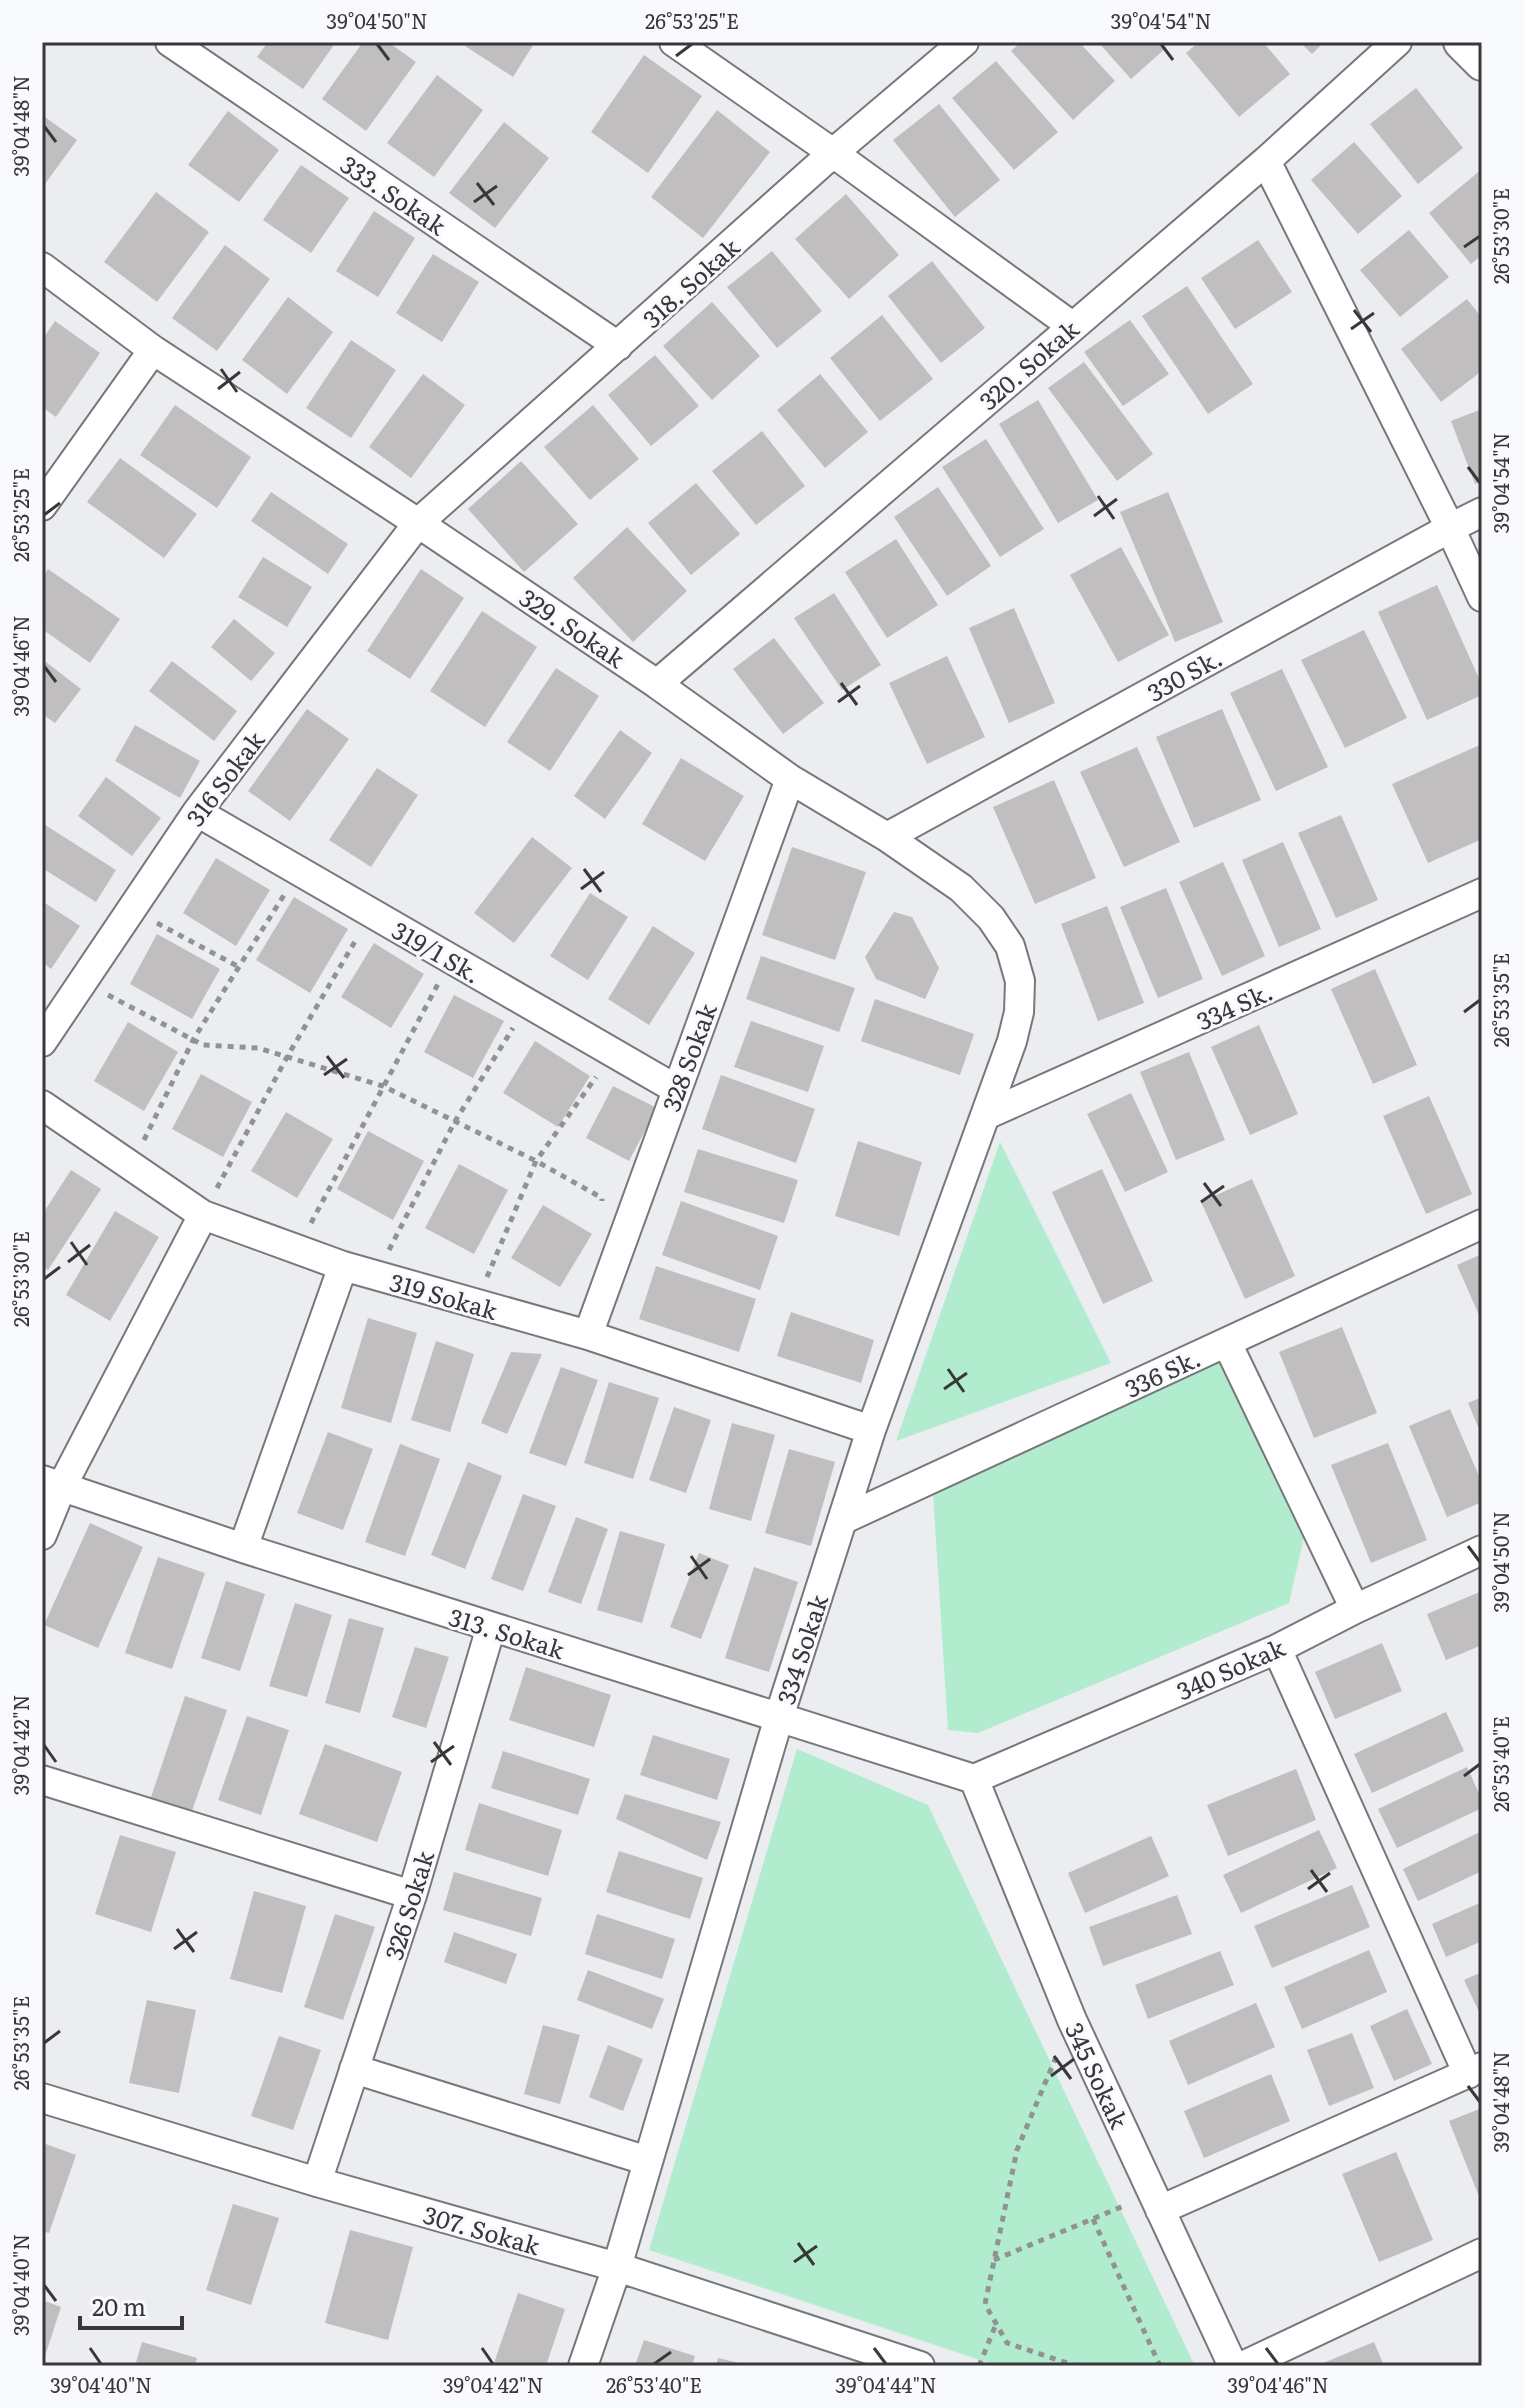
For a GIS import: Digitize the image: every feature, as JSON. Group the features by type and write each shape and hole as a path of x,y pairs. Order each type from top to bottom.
{"street":[{"name":"333. Sokak","path":"170,42 618,346"},
{"path":"674,42 1072,326"},
{"name":"318. Sokak","path":"418,523 833,153 964,42"},
{"name":"320. Sokak","path":"657,684 1266,161 1397,42"},
{"path":"1461,42 1482,63"},
{"path":"1266,161 1482,597"},
{"name":"329. Sokak","path":"42,267 153,350 418,523 657,684 790,779 887,837 961,888 991,918 1010,946 1020,981 1019,1012 1012,1041"},
{"path":"42,506 153,350"},
{"name":"330 Sk.","path":"887,837 1482,512"},
{"name":"316 Sokak","path":"42,1042 197,812 418,523"},
{"name":"328 Sokak","path":"588,1335 790,779"},
{"name":"319/1 Sk.","path":"197,812 676,1089"},
{"name":"334 Sk.","path":"986,1115 1482,893"},
{"name":"334 Sokak","path":"583,2366 617,2267 779,1717 871,1430 1012,1041"},
{"name":"319 Sokak","path":"42,1105 203,1215 343,1266 588,1335 871,1430"},
{"path":"42,1535 52,1483 203,1215"},
{"name":"336 Sk.","path":"842,1520 1482,1224"},
{"path":"243,1548 343,1266"},
{"path":"1227,1343 1355,1609"},
{"name":"313. Sokak","path":"52,1483 243,1548 974,1779"},
{"name":"340 Sokak","path":"974,1779 1277,1649 1482,1550"},
{"name":"326 Sokak","path":"317,2182 412,1895 491,1627"},
{"path":"1157,2202 1475,2071 1277,1649"},
{"name":"345 Sokak","path":"974,1779 1072,2020 1233,2366"},
{"path":"42,1780 412,1895"},
{"path":"354,2069 648,2161"},
{"name":"307. Sokak","path":"42,2098 317,2182 617,2267 920,2366"},
{"path":"1243,2366 1482,2253"}],"path":[{"path":"131,1166 193,1040 299,871"},
{"path":"132,909 239,967"},
{"path":"203,1215 287,1057 372,913"},
{"path":"297,1249 452,959"},
{"path":"83,982 203,1045 258,1048 383,1086 536,1161 602,1198 602,1228 622,1241"},
{"path":"376,1276 454,1123 529,1004"},
{"path":"475,1304 536,1161 613,1053"},
{"path":"1072,2020 1017,2150 985,2304 1007,2343 1076,2366"},
{"path":"994,2260 1093,2219 1157,2202"},
{"path":"1093,2219 1160,2366"},
{"path":"979,2366 996,2323"}],"green space":[{"path":"1000,1142 1111,1363 896,1441"},
{"path":"1216,1357 1304,1537 1289,1603 978,1733 948,1730 933,1493"},
{"path":"797,1749 928,1805 1195,2366 998,2366 649,2250"}],"building":[{"path":"268,42 336,42 303,89 257,57"},
{"path":"363,42 388,42 416,62 366,131 322,99"},
{"path":"468,42 535,42 513,77 465,46"},
{"path":"1021,42 1079,42 1115,81 1073,120 1011,51"},
{"path":"1098,42 1160,42 1166,48 1131,79"},
{"path":"1199,42 1263,42 1290,74 1239,117 1186,53"},
{"path":"1300,42 1324,42 1312,54"},
{"path":"644,55 702,96 648,173 591,132"},
{"path":"996,61 1058,132 1014,170 952,98"},
{"path":"437,75 483,110 434,177 387,143"},
{"path":"1416,88 1463,148 1418,184 1370,124"},
{"path":"939,104 1000,180 955,217 893,140"},
{"path":"717,110 770,152 703,238 651,197"},
{"path":"228,111 279,150 239,202 188,165"},
{"path":"42,115 77,140 42,188"},
{"path":"504,122 549,158 495,228 449,193"},
{"path":"1354,142 1402,196 1358,234 1311,180"},
{"path":"301,165 349,198 311,253 263,220"},
{"path":"1482,169 1482,255 1471,264 1429,213"},
{"path":"156,192 209,232 157,302 104,262"},
{"path":"846,194 899,255 849,299 795,239"},
{"path":"374,211 415,238 378,297 336,271"},
{"path":"1409,230 1449,277 1400,317 1360,270"},
{"path":"1258,240 1292,292 1235,329 1201,278"},
{"path":"225,245 270,279 217,351 172,318"},
{"path":"772,251 822,311 777,348 727,287"},
{"path":"433,254 479,282 442,342 396,313"},
{"path":"932,261 985,328 941,363 888,296"},
{"path":"1187,286 1253,384 1208,414 1142,316"},
{"path":"288,297 333,332 287,394 242,360"},
{"path":"1467,299 1482,318 1482,371 1441,402 1401,349"},
{"path":"712,302 760,356 712,400 663,346"},
{"path":"882,315 933,379 880,421 830,358"},
{"path":"1130,320 1169,374 1123,406 1084,352"},
{"path":"55,321 100,353 56,417 42,407 42,340"},
{"path":"351,340 396,370 351,438 306,408"},
{"path":"655,355 699,406 651,446 608,395"},
{"path":"1084,362 1153,454 1117,481 1048,388"},
{"path":"423,374 465,405 411,478 369,447"},
{"path":"820,374 868,432 825,468 777,410"},
{"path":"1038,400 1098,500 1058,523 999,424"},
{"path":"175,405 251,457 217,508 140,455"},
{"path":"593,405 639,459 590,500 544,447"},
{"path":"1482,409 1482,481 1475,484 1451,421"},
{"path":"762,431 805,486 756,525 712,471"},
{"path":"986,439 1044,529 1000,557 942,467"},
{"path":"120,458 197,514 164,558 87,502"},
{"path":"521,461 578,524 524,572 468,509"},
{"path":"696,483 740,534 691,575 648,523"},
{"path":"938,487 991,566 947,596 894,517"},
{"path":"271,492 348,544 328,574 251,521"},
{"path":"1168,492 1223,622 1175,642 1120,512"},
{"path":"627,527 687,591 633,642 573,578"},
{"path":"896,539 938,605 887,638 845,572"},
{"path":"1121,547 1169,635 1118,662 1070,575"},
{"path":"263,557 312,587 287,627 238,597"},
{"path":"48,569 120,619 90,663 42,629 42,578"},
{"path":"421,569 464,598 410,679 367,651"},
{"path":"1437,585 1482,685 1482,695 1427,720 1378,612"},
{"path":"834,593 881,665 842,690 794,618"},
{"path":"1014,608 1055,703 1009,723 969,628"},
{"path":"482,611 537,647 485,727 430,691"},
{"path":"234,619 275,653 251,681 211,647"},
{"path":"1364,630 1407,718 1345,748 1301,660"},
{"path":"774,638 824,703 783,734 733,669"},
{"path":"947,656 985,737 927,764 889,683"},
{"path":"42,659 81,689 55,723 42,714"},
{"path":"172,661 237,711 214,741 149,691"},
{"path":"556,668 599,696 550,771 507,742"},
{"path":"1282,669 1328,767 1276,791 1230,693"},
{"path":"307,709 349,739 290,821 248,791"},
{"path":"1222,709 1261,800 1194,828 1156,737"},
{"path":"135,725 200,761 180,798 115,761"},
{"path":"620,730 652,753 605,819 574,796"},
{"path":"1482,744 1482,839 1428,863 1392,784"},
{"path":"1137,747 1180,842 1124,867 1080,772"},
{"path":"681,758 744,796 705,861 642,824"},
{"path":"377,768 418,795 371,867 329,840"},
{"path":"106,777 161,818 132,856 78,816"},
{"path":"1054,780 1096,878 1035,904 993,807"},
{"path":"1341,815 1378,900 1336,918 1298,833"},
{"path":"42,823 116,870 96,902 42,868"},
{"path":"532,837 572,868 514,943 474,913"},
{"path":"1283,842 1321,929 1279,947 1242,860"},
{"path":"792,847 866,872 835,960 762,935"},
{"path":"216,858 270,890 236,946 183,913"},
{"path":"1223,862 1265,956 1222,976 1179,882"},
{"path":"1166,888 1203,979 1158,998 1120,907"},
{"path":"590,893 628,917 588,980 550,956"},
{"path":"294,897 348,929 310,993 256,960"},
{"path":"42,901 80,926 51,969 42,962"},
{"path":"1107,906 1144,1003 1098,1021 1061,924"},
{"path":"894,912 912,917 939,968 925,999 876,979 865,957"},
{"path":"653,926 695,953 649,1025 608,999"},
{"path":"157,934 220,969 192,1019 130,984"},
{"path":"374,943 424,974 391,1028 341,997"},
{"path":"761,956 855,988 839,1032 746,999"},
{"path":"1375,969 1417,1065 1373,1084 1331,989"},
{"path":"454,995 504,1021 473,1078 424,1052"},
{"path":"875,999 974,1034 960,1075 861,1041"},
{"path":"751,1021 824,1046 808,1092 734,1067"},
{"path":"128,1022 178,1052 144,1111 94,1081"},
{"path":"1259,1025 1298,1114 1250,1135 1211,1047"},
{"path":"535,1041 590,1076 558,1127 503,1093"},
{"path":"1189,1052 1225,1140 1176,1160 1140,1072"},
{"path":"201,1074 252,1102 223,1157 172,1129"},
{"path":"721,1075 815,1109 796,1163 702,1129"},
{"path":"613,1086 657,1108 629,1161 586,1138"},
{"path":"1131,1093 1168,1172 1125,1192 1087,1114"},
{"path":"1429,1096 1472,1194 1426,1214 1383,1116"},
{"path":"286,1112 333,1139 297,1198 251,1171"},
{"path":"368,1131 424,1161 393,1220 337,1189"},
{"path":"858,1141 922,1162 899,1236 835,1216"},
{"path":"698,1149 798,1180 784,1223 684,1192"},
{"path":"459,1164 508,1190 474,1254 425,1228"},
{"path":"1102,1169 1153,1281 1103,1304 1052,1192"},
{"path":"71,1170 101,1189 48,1270 42,1266 42,1215"},
{"path":"1252,1179 1295,1276 1245,1299 1201,1202"},
{"path":"681,1201 778,1236 760,1290 662,1255"},
{"path":"543,1205 592,1234 560,1287 511,1258"},
{"path":"115,1211 159,1237 110,1321 66,1295"},
{"path":"1482,1254 1482,1322 1457,1265"},
{"path":"656,1266 756,1299 739,1352 639,1319"},
{"path":"791,1312 874,1340 861,1383 777,1356"},
{"path":"368,1318 417,1333 391,1423 341,1408"},
{"path":"1342,1327 1377,1413 1314,1438 1279,1352"},
{"path":"436,1341 474,1354 450,1432 411,1420"},
{"path":"511,1352 542,1354 507,1434 481,1423"},
{"path":"561,1367 598,1380 566,1466 529,1453"},
{"path":"609,1382 659,1398 633,1479 584,1463"},
{"path":"1482,1397 1482,1436 1468,1403"},
{"path":"674,1407 711,1420 686,1493 649,1480"},
{"path":"1450,1409 1482,1483 1482,1502 1447,1517 1409,1426"},
{"path":"732,1423 775,1435 751,1521 709,1509"},
{"path":"328,1432 373,1449 343,1530 297,1513"},
{"path":"1388,1443 1427,1540 1371,1563 1331,1465"},
{"path":"400,1444 440,1459 405,1556 365,1542"},
{"path":"789,1449 835,1462 811,1546 765,1533"},
{"path":"468,1462 502,1476 465,1569 431,1555"},
{"path":"523,1494 556,1506 523,1591 491,1579"},
{"path":"576,1517 608,1529 581,1604 548,1592"},
{"path":"90,1523 143,1547 98,1648 44,1625"},
{"path":"620,1531 665,1544 642,1623 597,1610"},
{"path":"699,1553 729,1565 701,1639 670,1627"},
{"path":"158,1557 205,1573 172,1669 125,1653"},
{"path":"754,1567 798,1582 769,1672 725,1658"},
{"path":"226,1581 265,1594 240,1671 201,1658"},
{"path":"1482,1591 1482,1645 1446,1660 1427,1614"},
{"path":"295,1603 332,1615 307,1697 269,1686"},
{"path":"349,1618 384,1628 360,1713 325,1703"},
{"path":"1382,1643 1402,1691 1335,1719 1315,1672"},
{"path":"415,1647 449,1657 426,1728 392,1717"},
{"path":"526,1667 611,1695 594,1747 509,1720"},
{"path":"185,1696 227,1710 191,1814 150,1800"},
{"path":"1446,1712 1464,1751 1372,1793 1354,1754"},
{"path":"247,1716 289,1730 261,1815 218,1800"},
{"path":"653,1735 730,1759 717,1800 640,1775"},
{"path":"325,1744 402,1772 377,1842 299,1814"},
{"path":"503,1751 590,1779 578,1815 491,1788"},
{"path":"1467,1767 1482,1800 1482,1808 1397,1848 1378,1809"},
{"path":"1296,1769 1316,1820 1228,1856 1207,1805"},
{"path":"625,1794 721,1822 707,1860 616,1819"},
{"path":"479,1803 562,1830 548,1876 465,1850"},
{"path":"1319,1830 1337,1868 1241,1913 1223,1875"},
{"path":"1482,1831 1482,1871 1418,1901 1403,1869"},
{"path":"120,1835 176,1852 151,1932 95,1914"},
{"path":"1151,1836 1169,1876 1085,1913 1068,1873"},
{"path":"619,1851 703,1878 690,1919 606,1892"},
{"path":"454,1872 542,1898 531,1936 443,1910"},
{"path":"1352,1885 1370,1927 1272,1968 1254,1926"},
{"path":"254,1891 306,1906 282,1993 230,1979"},
{"path":"1177,1895 1192,1934 1103,1966 1089,1927"},
{"path":"1482,1902 1482,1941 1446,1957 1432,1924"},
{"path":"335,1914 375,1927 343,2020 304,2007"},
{"path":"597,1914 675,1939 662,1979 585,1954"},
{"path":"454,1932 517,1954 506,1984 444,1962"},
{"path":"1369,1950 1387,1992 1302,2029 1284,1987"},
{"path":"1220,1951 1234,1985 1148,2019 1135,1985"},
{"path":"588,1970 664,1999 652,2029 577,2000"},
{"path":"1482,1972 1482,2018 1464,1980"},
{"path":"147,2000 196,2010 179,2093 129,2083"},
{"path":"1256,2003 1275,2047 1188,2085 1169,2041"},
{"path":"1407,2009 1432,2064 1394,2081 1370,2026"},
{"path":"543,2025 580,2035 560,2104 524,2094"},
{"path":"1352,2033 1374,2088 1329,2106 1307,2050"},
{"path":"279,2036 321,2050 293,2130 251,2116"},
{"path":"608,2045 643,2059 623,2111 589,2097"},
{"path":"1271,2074 1290,2121 1204,2158 1184,2111"},
{"path":"1482,2108 1482,2204 1449,2121"},
{"path":"43,2143 76,2155 49,2233 42,2231"},
{"path":"1396,2152 1433,2240 1379,2262 1342,2174"},
{"path":"233,2204 279,2218 251,2305 206,2290"},
{"path":"350,2230 413,2247 388,2340 325,2323"},
{"path":"518,2293 565,2309 546,2366 493,2366"},
{"path":"42,2300 61,2307 43,2362 42,2362"},
{"path":"644,2340 695,2356 692,2366 635,2366"},
{"path":"142,2342 197,2358 195,2366 135,2366"},
{"path":"1374,2342 1384,2366 1316,2366"},
{"path":"718,2358 748,2365 716,2366"}]}
